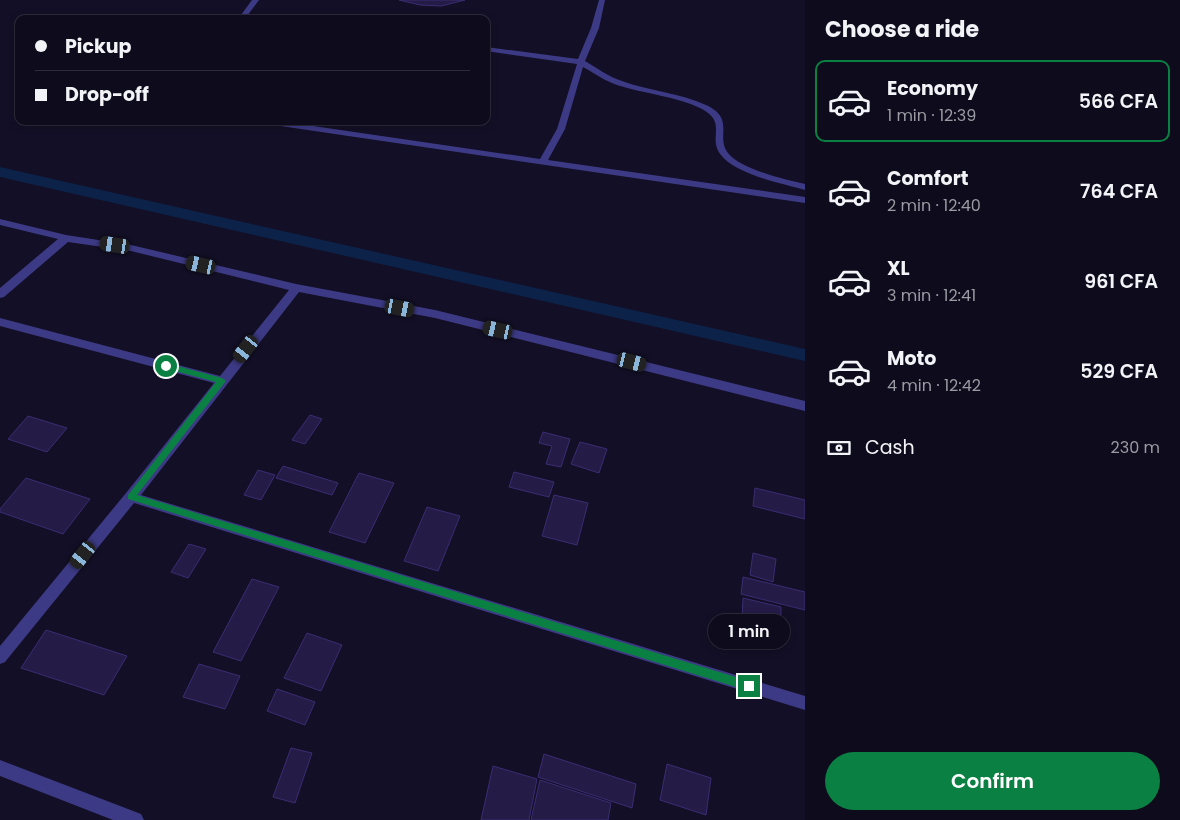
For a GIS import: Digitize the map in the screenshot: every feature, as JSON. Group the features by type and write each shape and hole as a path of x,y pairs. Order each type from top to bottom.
{"street":[{"path":"0,222 66,238 132,248 296,288 434,314 805,406"},
{"path":"0,294 66,238"},
{"path":"0,657 131,497 296,288"},
{"path":"0,322 222,381"},
{"path":"131,497 805,703"},
{"path":"0,768 135,820"}],"lane":[{"path":"244,15 256,0"},
{"path":"542,163 561,129 581,62 596,28 602,0"},
{"path":"490,50 581,62 620,83 704,107 715,114 720,122 720,144 724,154 734,164 769,178 805,188"},
{"path":"287,125 805,200"}],"water":[{"path":"0,167 805,349 805,361 0,177"}],"building":[{"path":"399,0 465,0 441,6 420,5"},
{"path":"310,415 322,419 305,444 292,440"},
{"path":"28,416 67,428 47,452 8,439"},
{"path":"543,432 570,439 561,467 546,464 552,446 539,443"},
{"path":"580,442 607,449 599,473 571,464"},
{"path":"283,466 338,483 332,495 276,478"},
{"path":"258,470 275,475 261,500 244,495"},
{"path":"514,472 554,482 549,497 509,487"},
{"path":"359,473 394,483 365,543 329,532"},
{"path":"26,478 90,499 63,534 0,512 0,509"},
{"path":"755,488 805,500 805,519 753,506"},
{"path":"554,495 588,503 577,545 542,536"},
{"path":"427,507 460,516 438,571 404,561"},
{"path":"189,544 206,549 188,578 171,572"},
{"path":"753,553 776,559 773,582 750,575"},
{"path":"743,577 805,592 805,610 741,594"},
{"path":"252,579 279,587 241,661 213,652"},
{"path":"743,598 781,607 780,648 741,639"},
{"path":"46,630 127,656 104,695 21,668"},
{"path":"307,633 342,645 321,691 284,678"},
{"path":"199,664 240,676 225,709 183,697"},
{"path":"277,689 315,702 305,725 267,711"},
{"path":"291,748 312,753 295,803 273,797"},
{"path":"544,754 636,784 632,808 538,777"},
{"path":"667,764 711,778 706,815 660,800"},
{"path":"493,766 537,779 529,820 481,820"},
{"path":"540,780 611,803 608,820 531,820"}],"route":[{"path":"166,366 222,381 131,497 749,686"}]}
